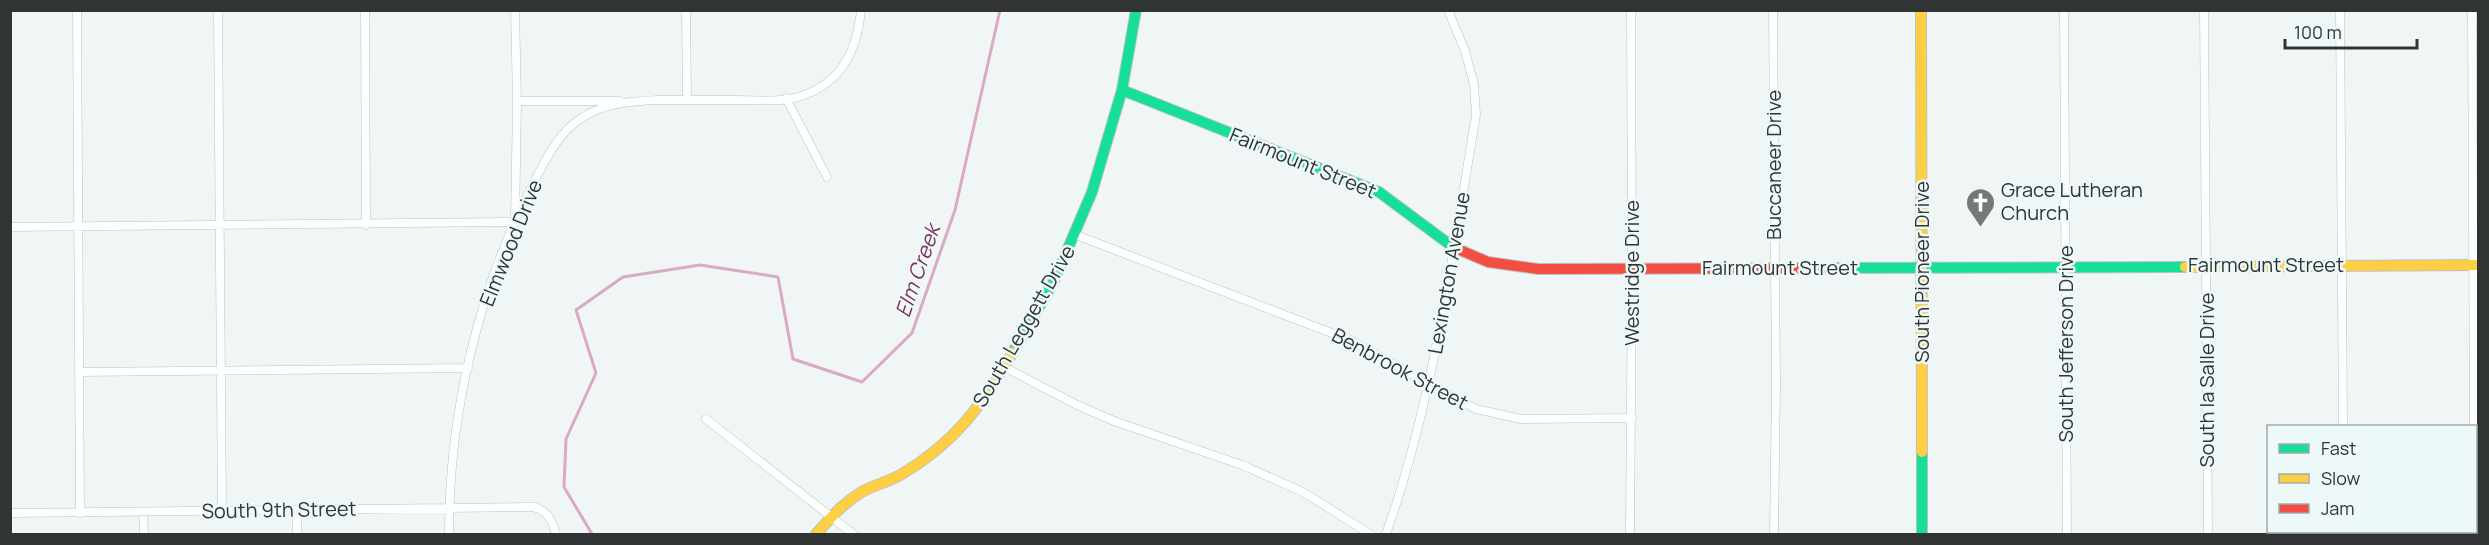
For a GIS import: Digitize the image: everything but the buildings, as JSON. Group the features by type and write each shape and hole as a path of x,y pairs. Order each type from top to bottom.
{"street":[{"path":"77,10 80,513"},
{"path":"218,10 222,511"},
{"path":"364,10 366,225"},
{"path":"10,227 515,222 517,101 515,10"},
{"path":"686,10 687,100"},
{"name":"Elmwood Drive","path":"449,534 449,508 458,417 468,368 489,289 515,222 555,145 581,118 602,108 633,101 803,96 825,84 843,66 856,42 861,10"},
{"name":"South Leggett Drive","path":"816,534 840,507 861,492 901,475 946,443 968,422 1004,367 1054,281 1076,235 1107,148 1122,90 1136,10"},
{"name":"Lexington Avenue","path":"1386,534 1405,480 1429,384 1476,115 1476,100 1465,51 1448,10"},
{"name":"Westridge Drive","path":"1630,10 1632,269 1630,534"},
{"name":"Buccaneer Drive","path":"1773,10 1775,268 1773,534"},
{"name":"South Pioneer Drive","path":"1922,10 1922,534"},
{"name":"South Jefferson Drive","path":"2064,10 2067,534"},
{"name":"South la Salle Drive","path":"2204,10 2208,534"},
{"path":"2340,10 2343,425"},
{"path":"2472,10 2476,265 2474,425"},
{"name":"Fairmount Street","path":"1122,90 1379,192 1454,247 1480,259 1511,268 2476,265"},
{"path":"786,98 827,177"},
{"path":"517,101 633,101"},
{"name":"Benbrook Street","path":"1076,235 1350,340 1476,409 1512,418 1632,418"},
{"path":"1004,367 1077,405 1114,421 1242,465 1303,492 1370,534"},
{"path":"78,372 468,368"},
{"path":"706,419 830,518 854,534"},
{"name":"South 9th Street","path":"10,513 533,507 546,512 552,520 556,534"},
{"path":"297,509 297,534"},
{"path":"143,512 144,534"}],"waterway":[{"name":"Elm Creek","path":"592,534 564,487 566,439 596,373 576,310 623,277 700,265 778,277 793,359 862,382 912,333 955,210 1000,10"}],"traffic: fast":[{"path":"1013,352 1054,281 1092,192 1122,90 1136,10"},
{"path":"1122,90 1379,192 1453,247"},
{"path":"1830,268 2185,267"},
{"path":"1922,452 1922,534"}],"traffic: slow":[{"path":"1921,10 1922,452"},
{"path":"2185,267 2478,265"},
{"path":"816,534 836,512 854,497 902,474 938,449 966,421 990,389 1013,352"}],"traffic: jam":[{"path":"1453,247 1488,262 1538,269 1830,268"}],"place":[{"name":"Grace Lutheran Church","path":"1980,228"}]}
